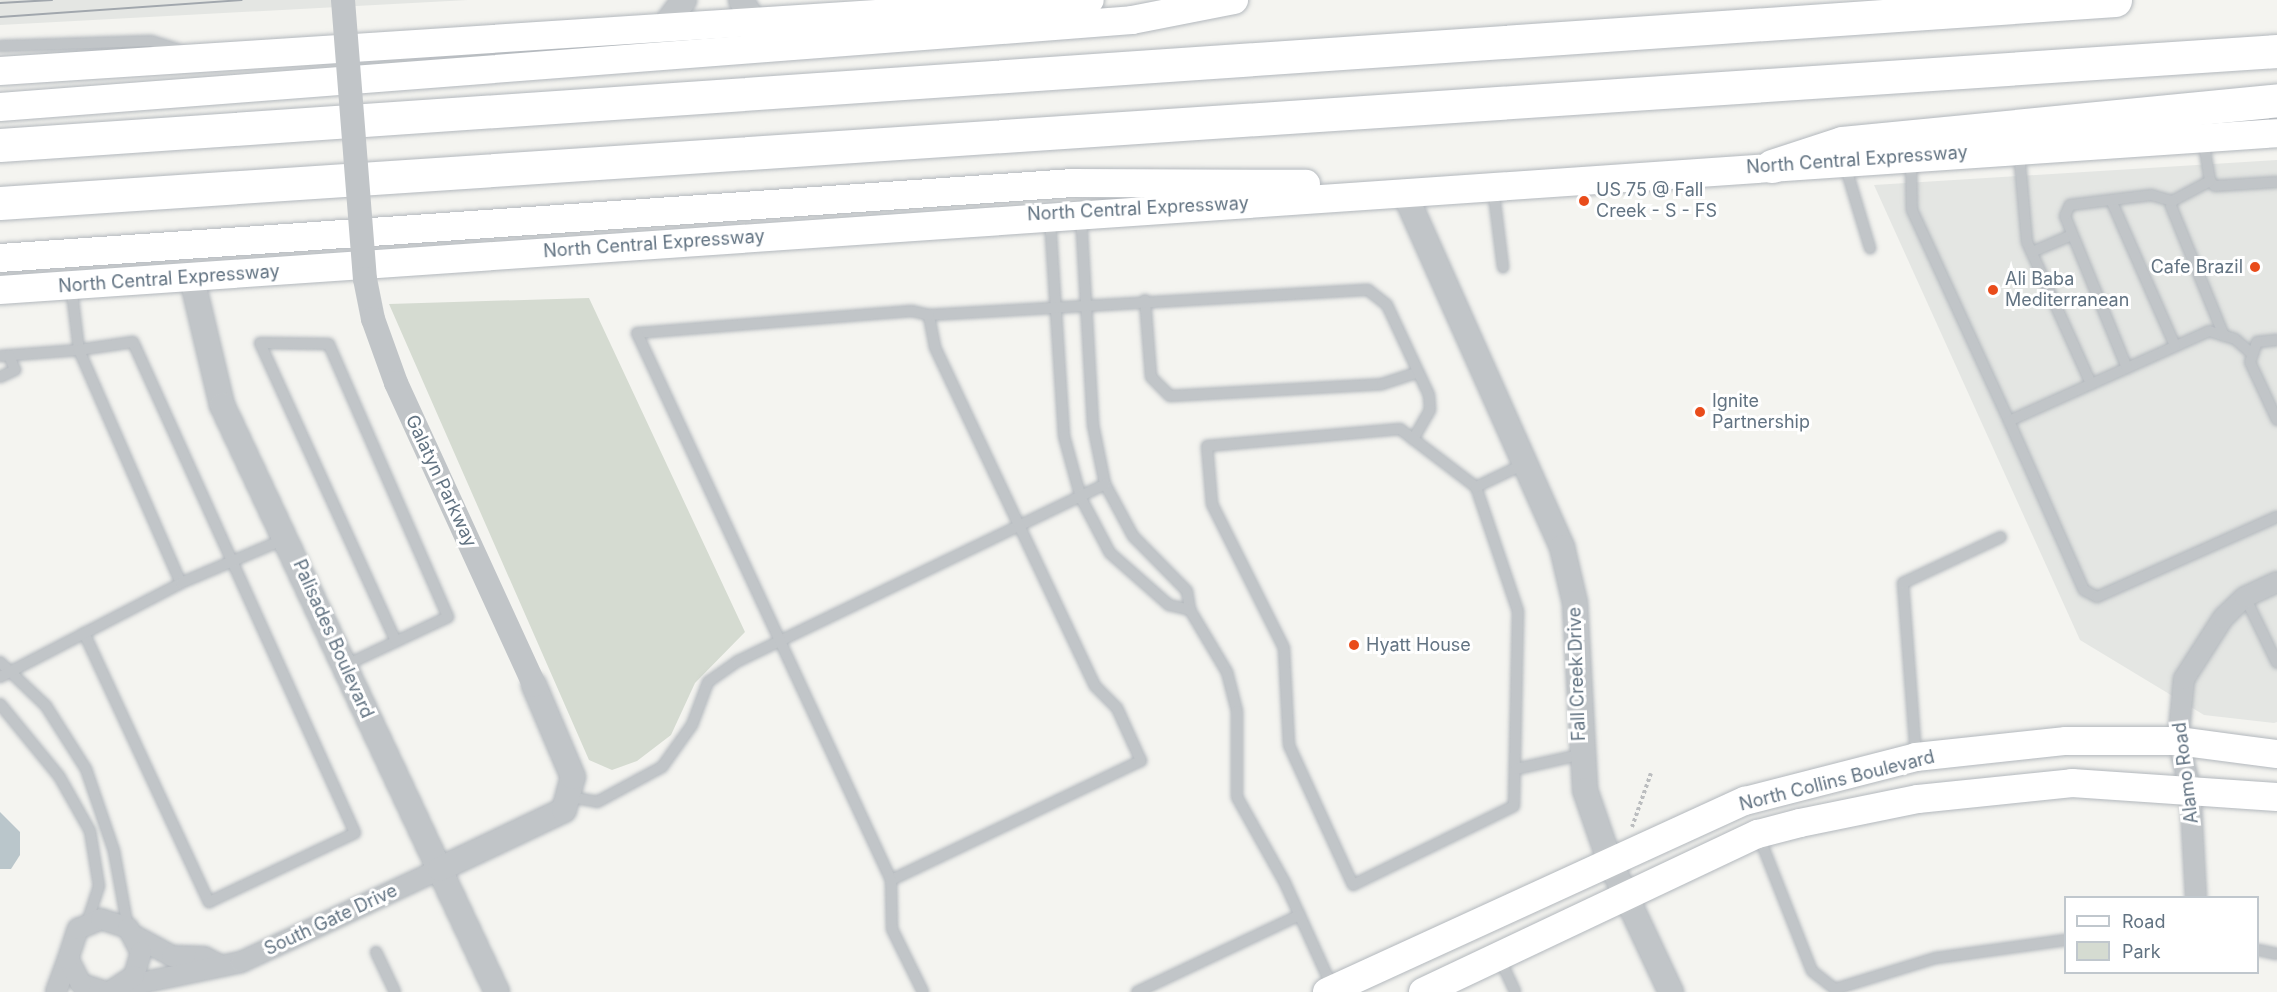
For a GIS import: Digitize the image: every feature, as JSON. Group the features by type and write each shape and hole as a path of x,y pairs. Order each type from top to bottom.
{"highway":[{"path":"0,145 2115,0"},
{"path":"0,203 2277,51"},
{"path":"1772,166 1842,143 2277,100"}],"main road":[{"path":"0,71 201,56 663,28 748,11 1090,0"},
{"path":"0,107 353,82 1132,20 1233,0"},
{"name":"North Central Expressway","path":"0,290 192,279 1050,214 2277,133"},
{"path":"0,258 362,236 1072,183 1259,181 1404,192"},
{"name":"North Collins Boulevard","path":"1331,991 1744,801 1916,757 2066,741 2178,741 2277,754"},
{"path":"1916,757 1918,799"},
{"name":"North Collins Boulevard","path":"1423,992 1758,834 1918,799 2072,783 2190,788 2277,797"}],"street":[{"name":"Galatyn Parkway","path":"343,0 353,82 365,279 382,348 573,777 570,797"},
{"path":"663,28 684,0"},
{"name":"Fall Creek Drive","path":"1404,192 1562,548 1575,603 1579,755 1610,862 1671,992"},
{"name":"Palisades Boulevard","path":"192,279 222,405 287,538 496,992"},
{"name":"Alamo Road","path":"2196,896 2190,788 2178,741 2184,679 2204,642 2245,597 2277,582"},
{"path":"440,869 564,810 570,797"},
{"name":"South Gate Drive","path":"112,990 222,966 440,869"},
{"path":"56,992 68,959 72,938 87,923 101,919 131,932 172,956 204,957 222,966"},
{"path":"68,959 81,984 112,990 140,960 131,932"}],"lane":[{"path":"0,46 151,41 201,56"},
{"path":"2203,139 2210,181 2215,186 2277,182"},
{"path":"2019,149 2032,252 2091,384"},
{"path":"1911,156 1912,210 2084,590 2097,597 2277,517"},
{"path":"1844,161 1870,248"},
{"path":"2127,368 2065,216 2070,205 2151,195 2172,201 2210,181"},
{"path":"1493,186 1503,267"},
{"path":"2111,200 2175,346"},
{"path":"2172,201 2224,336"},
{"path":"1081,212 1093,425 1105,484 1134,536 1187,591 1190,610 1227,672 1237,711 1237,797 1300,915 1331,991"},
{"path":"1050,214 1054,307 1064,436 1082,498 1110,553 1169,605 1190,610"},
{"path":"2032,252 2072,235"},
{"path":"71,285 79,351 181,583"},
{"path":"923,992 892,929 891,880 637,333 912,311 929,315 1145,300 1368,290 1388,305 1419,372 1430,410 1413,439"},
{"path":"1145,300 1151,377 1170,396 1382,384 1419,372"},
{"path":"891,880 1141,761 1117,708 1095,686 1022,527 935,347 929,315"},
{"path":"2009,420 2210,331 2224,336 2251,353 2277,420"},
{"path":"2251,353 2257,342 2277,340"},
{"path":"4,355 79,351 133,342 355,834 209,902 84,633"},
{"path":"346,665 396,642 448,617 329,344 260,343 396,642"},
{"path":"0,376 15,370 4,355"},
{"path":"1400,429 1476,487 1518,611 1515,806 1353,885 1289,745 1284,648 1212,504 1207,446 1400,429"},
{"path":"1476,487 1526,463"},
{"path":"570,797 597,802 662,767 692,725 708,682 779,642 1082,498 1105,484"},
{"path":"1916,757 1903,583 2001,537"},
{"path":"131,932 114,851 86,769 46,706 2,669 84,633 181,583 287,538"},
{"path":"2245,597 2277,663"},
{"path":"0,704 59,776 90,831 99,886 87,923"},
{"path":"1516,769 1579,755"},
{"path":"1758,834 1812,971 1835,989 1936,958 2064,940"},
{"path":"1137,992 1300,915"},
{"path":"2259,950 2277,954"},
{"path":"376,952 395,992"},
{"path":"1499,956 1515,992"}],"path":[{"path":"1631,831 1652,773"}],"shaded area":[{"path":"0,0 468,0 0,25"},
{"path":"2277,160 2277,722 2274,723 2204,715 2080,640 1874,185"},
{"path":"0,812 20,832 20,855 11,869 0,869"}],"green space":[{"path":"589,298 745,632 695,683 671,735 637,761 612,770 589,760 389,304"}],"tram line":[{"path":"0,3 52,0"},
{"path":"0,17 241,0"}],"place":[{"name":"US 75 @ Fall Creek - S - FS","path":"1584,201"},
{"name":"Cafe Brazil","path":"2255,267"},
{"name":"Ali Baba Mediterranean","path":"1993,290"},
{"name":"Ignite Partnership","path":"1700,412"},
{"name":"Hyatt House","path":"1354,645"}]}
